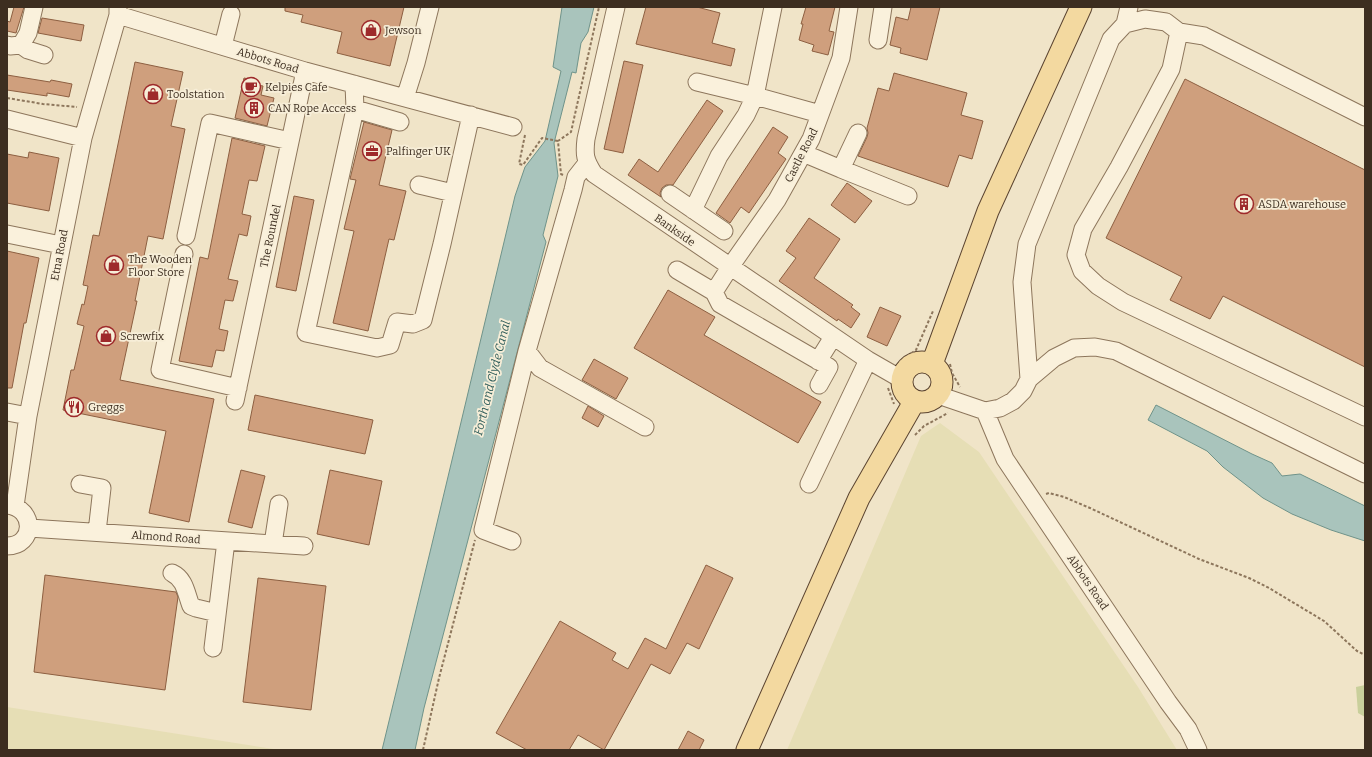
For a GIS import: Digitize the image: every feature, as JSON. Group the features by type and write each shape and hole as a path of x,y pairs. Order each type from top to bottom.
{"main road":[{"path":"927,356 941,375 941,389 946,398 926,402 914,402 904,393 901,386 901,378 904,371 909,366 916,362 924,362 927,356 988,211 1081,7"},
{"path":"747,750 859,498 914,402"}],"street":[{"path":"34,7 28,33 14,45 44,55"},
{"path":"405,98 416,63 430,7"},
{"path":"512,541 483,530 527,351 576,177 587,163 585,152 586,139 616,7"},
{"path":"693,210 719,156 746,115 755,96 773,7"},
{"name":"Castle Road","path":"714,292 777,200 811,139 841,58 849,7"},
{"path":"878,40 883,7"},
{"path":"1125,24 1129,7"},
{"name":"Abbots Road","path":"118,11 223,46 305,71 513,127"},
{"name":"Etna Road","path":"11,506 82,138 118,11"},
{"path":"223,46 231,14"},
{"path":"1029,379 1022,282 1027,244 1111,38 1125,24 1145,19 1166,22 1179,32 1204,36 1365,118"},
{"path":"1179,32 1171,68 1119,167 1083,229 1076,255 1082,271 1098,286 1122,302 1365,417"},
{"name":"The Roundel","path":"184,254 160,370 237,394 305,71"},
{"path":"697,82 820,114"},
{"path":"354,84 355,109 306,333 377,348 390,344 397,322 413,324 423,320 436,272 471,116"},
{"path":"355,109 400,122"},
{"path":"7,119 82,138"},
{"path":"186,236 210,123 290,141"},
{"path":"841,169 858,134"},
{"path":"803,153 908,196"},
{"name":"Bankside","path":"587,163 594,174 833,337 868,360 901,378"},
{"path":"419,185 453,193"},
{"path":"670,194 724,231"},
{"path":"7,234 62,245"},
{"path":"677,270 714,292 720,304 829,367 819,385"},
{"path":"818,361 833,337"},
{"path":"946,398 985,411 1000,408 1013,401 1024,390 1029,379 1054,358 1074,348 1095,347 1116,351 1365,474"},
{"path":"527,351 540,368 644,427"},
{"path":"809,484 868,360"},
{"name":"Abbots Road","path":"985,411 1005,459 1168,702 1188,729 1198,750"},
{"path":"7,412 28,416"},
{"path":"80,484 102,488 97,532"},
{"path":"273,544 279,504"},
{"path":"8,550 27,535 29,528 26,515 21,510 11,506"},
{"name":"Almond Road","path":"29,528 304,546"},
{"path":"213,648 226,541"},
{"path":"172,573 182,580 192,606 217,613"}],"path":[{"path":"7,98 43,104 91,108"},
{"path":"513,127 527,128 519,164 523,165 542,138 558,141"},
{"path":"914,436 924,426 948,412 946,398 960,386 952,373 949,360 927,356"},
{"path":"1030,496 1049,493 1064,497 1199,559 1249,578 1269,588 1324,621 1357,651 1365,655"}],"shaded area":[{"path":"940,423 979,452 1138,687 1177,750 787,750 921,436"},
{"path":"7,707 280,750 7,750"}],"green space":[{"path":"1365,685 1365,717 1358,713 1356,687"}],"water":[{"name":"Forth and Clyde Canal","path":"562,7 594,7 588,32 581,43 576,73 572,72 554,143 558,176 543,235 546,242 424,708 415,750 382,750 515,196 525,167 545,141 561,71 553,67"},
{"path":"1156,405 1272,463 1282,476 1300,474 1365,506 1365,541 1331,530 1292,514 1263,498 1223,467 1207,451 1148,420"}],"building":[{"path":"14,7 24,7 16,33 7,31 7,21 10,22"},
{"name":"Jewson","path":"285,7 404,7 390,66 337,53 342,32 301,22 303,15 285,11"},
{"path":"646,7 697,7 720,13 712,43 735,49 731,66 636,44"},
{"path":"806,7 835,7 829,31 834,32 828,55 812,51 814,45 799,40 803,24 801,24"},
{"path":"911,7 940,7 927,60 900,53 901,48 890,45 896,17 908,20"},
{"path":"42,18 84,25 81,41 38,33"},
{"path":"624,61 643,65 623,153 604,149"},
{"path":"135,62 183,72 171,126 185,129 163,239 148,236 135,301 137,301 120,380 214,399 189,522 149,513 166,431 63,410 71,370 74,370 84,326 77,324 82,304 84,305 88,286 83,285 93,235 99,236"},
{"path":"894,73 967,93 961,115 983,121 972,159 959,155 948,187 858,156 867,137 867,128 878,88 889,91"},
{"path":"7,75 72,84 69,97 47,93 47,96 7,90"},
{"name":"CAN Rope Access","path":"244,78 258,81 257,85 263,86 261,95 274,98 267,126 235,118"},
{"name":"ASDA warehouse","path":"1185,79 1365,170 1365,367 1223,296 1210,319 1170,300 1182,277 1106,238"},
{"path":"707,100 723,111 673,185 666,185 662,188 660,193 661,197 628,175 639,159 658,172"},
{"path":"364,122 392,130 379,185 406,191 394,240 389,239 368,331 333,323 354,231 344,229 356,180 350,179"},
{"path":"773,127 788,137 778,153 786,159 749,213 741,207 730,223 716,213"},
{"path":"232,138 265,146 257,181 249,180 242,214 251,216 247,236 239,234 228,279 238,281 233,301 225,300 219,329 228,331 224,351 216,350 212,367 179,361 200,257 208,259"},
{"path":"29,152 59,158 49,211 7,203 7,154 28,158"},
{"path":"847,183 872,201 855,223 831,205"},
{"path":"294,196 314,200 296,291 276,287"},
{"path":"809,218 840,239 814,278 853,305 851,307 860,314 851,328 838,319 837,321 779,281 796,258 786,251"},
{"path":"7,251 39,258 26,323 24,323 12,388 7,388"},
{"path":"668,290 715,317 704,335 821,402 798,443 634,348"},
{"path":"880,307 901,316 887,346 867,337"},
{"path":"594,359 628,378 616,399 582,380"},
{"path":"255,395 373,420 365,454 248,430"},
{"path":"588,406 604,416 598,427 582,418"},
{"path":"241,470 265,476 252,528 228,522"},
{"path":"330,470 382,481 369,545 317,534"},
{"path":"706,565 733,578 699,649 687,643 670,674 651,664 604,750 578,735 569,750 527,750 496,733 560,621 616,653 612,660 628,669 645,638 666,649"},
{"path":"45,575 176,592 178,597 165,690 34,672"},
{"path":"258,578 326,586 311,710 243,702"},
{"path":"688,731 704,740 699,750 678,750"}],"place":[{"name":"Jewson","path":"371,30"},
{"name":"Kelpies Cafe","path":"251,87"},
{"name":"Toolstation","path":"153,94"},
{"name":"CAN Rope Access","path":"254,108"},
{"name":"Palfinger UK","path":"372,151"},
{"name":"ASDA warehouse","path":"1244,204"},
{"name":"The Wooden Floor Store","path":"114,265"},
{"name":"Screwfix","path":"106,336"},
{"name":"Greggs","path":"74,407"}]}
